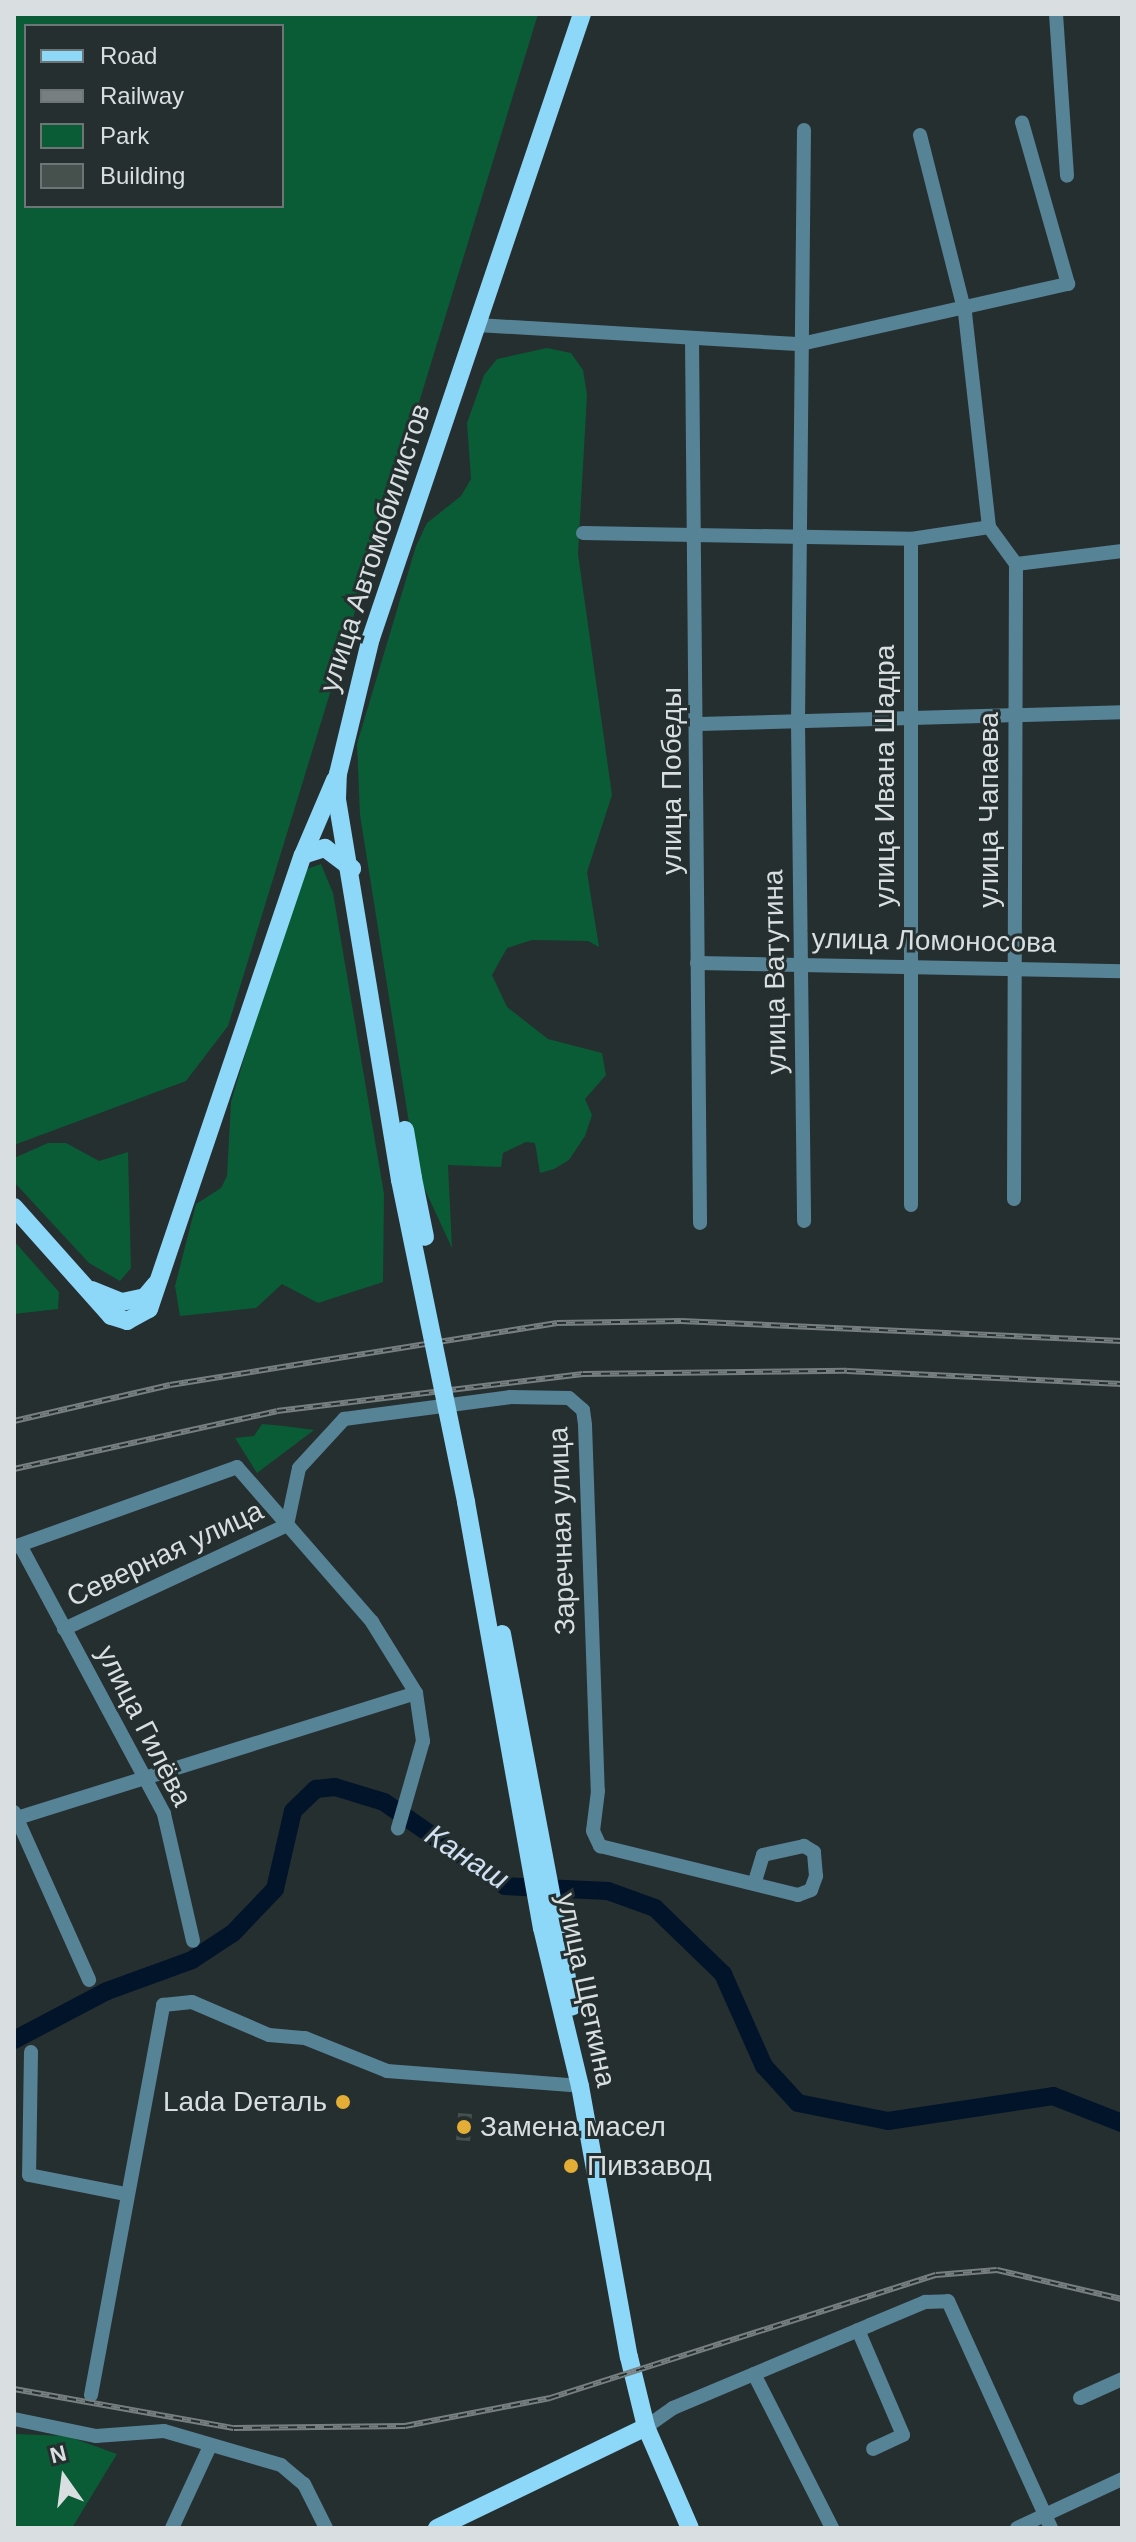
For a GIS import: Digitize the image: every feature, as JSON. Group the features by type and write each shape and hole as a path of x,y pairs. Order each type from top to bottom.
{"main road":[{"name":"улица Автомобилистов","path":"407,1179 337,799 338,774 371,638 582,14"},
{"path":"14,1207 72,1277 102,1301 144,1307 166,1268 303,855 338,774"},
{"path":"338,774 407,1179"},
{"path":"303,855 325,848 352,868"},
{"name":"улица Щеткина","path":"407,1179 646,2427 690,2528"},
{"path":"437,2528 646,2427"}],"street":[{"path":"1056,14 1067,176"},
{"path":"477,325 801,344 1068,284 1022,122"},
{"name":"улица Ватутина","path":"804,130 798,723 804,1221"},
{"path":"920,135 963,306 989,527 1016,564 1122,551"},
{"name":"улица Победы","path":"692,339 699,724 697,963 700,1223"},
{"path":"583,533 911,539 989,527"},
{"name":"улица Ивана Шадра","path":"911,539 911,1205"},
{"name":"улица Чапаева","path":"1014,1199 1016,564"},
{"path":"699,724 1122,712"},
{"name":"улица Ломоносова","path":"697,963 1122,971"},
{"name":"Заречная улица","path":"287,1525 299,1468 344,1419 510,1397 554,1395 577,1402 585,1425 595,1679 593,1831 600,1846 754,1884"},
{"path":"17,1546 237,1467 372,1622 416,1693 423,1741 398,1828"},
{"name":"Северная улица","path":"64,1629 287,1525"},
{"name":"улица Гилёва","path":"17,1546 148,1779 164,1814 193,1941"},
{"path":"89,1980 15,1816 148,1779 416,1693"},
{"path":"804,1846 814,1852 811,1890 798,1895 754,1884 763,1855 804,1846"},
{"path":"91,2395 163,2005 181,1999 387,2071 580,2086"},
{"path":"31,2052 29,2175 126,2194"},
{"path":"646,2427 673,2408 925,2302 948,2301 1048,2522"},
{"path":"858,2330 903,2435 873,2449"},
{"path":"754,2374 832,2528"},
{"path":"1080,2398 1122,2379"},
{"path":"14,2419 96,2436 164,2431 295,2472 326,2528"},
{"path":"172,2528 210,2446"},
{"path":"1017,2528 1048,2522 1122,2479"}],"green space":[{"path":"14,14 538,14 228,1026 186,1081 14,1145"},
{"path":"547,348 571,353 583,370 587,395 578,554 612,795 587,872 599,947 588,941 532,940 507,948 492,975 507,1007 548,1039 602,1053 606,1075 585,1099 592,1115 585,1136 569,1160 554,1169 540,1173 535,1143 526,1142 503,1153 501,1167 448,1165 452,1248 420,1179 413,1148 360,815 357,744 416,546 427,523 461,496 471,479 467,423 484,375 497,359"},
{"path":"321,864 333,893 384,1194 383,1282 318,1303 282,1284 256,1308 180,1316 175,1286 196,1204 221,1188 227,1176 231,1102 271,968 304,870"},
{"path":"48,1143 66,1143 99,1161 128,1152 131,1268 120,1281 89,1263 14,1182 14,1158"},
{"path":"14,1241 59,1292 58,1309 14,1314"},
{"path":"262,1424 314,1430 257,1473 235,1438 254,1436"},
{"path":"14,2434 67,2436 117,2454 72,2528 14,2528"}],"building":[{"name":"Замена масел","path":"458,2113 472,2114 470,2141 456,2140"}],"waterway":[{"name":"Канаш","path":"14,2040 107,1991 192,1960 233,1933 275,1889 293,1811 316,1789 335,1787 384,1802 505,1886 608,1891 655,1908 723,1974 764,2066 798,2103 888,2121 1053,2096 1122,2123"}],"railway":[{"path":"14,1421 170,1385 557,1323 681,1321 1122,1341"},
{"path":"14,1469 277,1411 583,1374 847,1371 1122,1384"},
{"path":"14,2389 234,2428 405,2426 550,2398 936,2275 997,2270 1122,2299"}],"place":[{"name":"Lada Dеталь","path":"343,2102"},
{"name":"Замена масел","path":"464,2127"},
{"name":"Пивзавод","path":"571,2166"}]}
